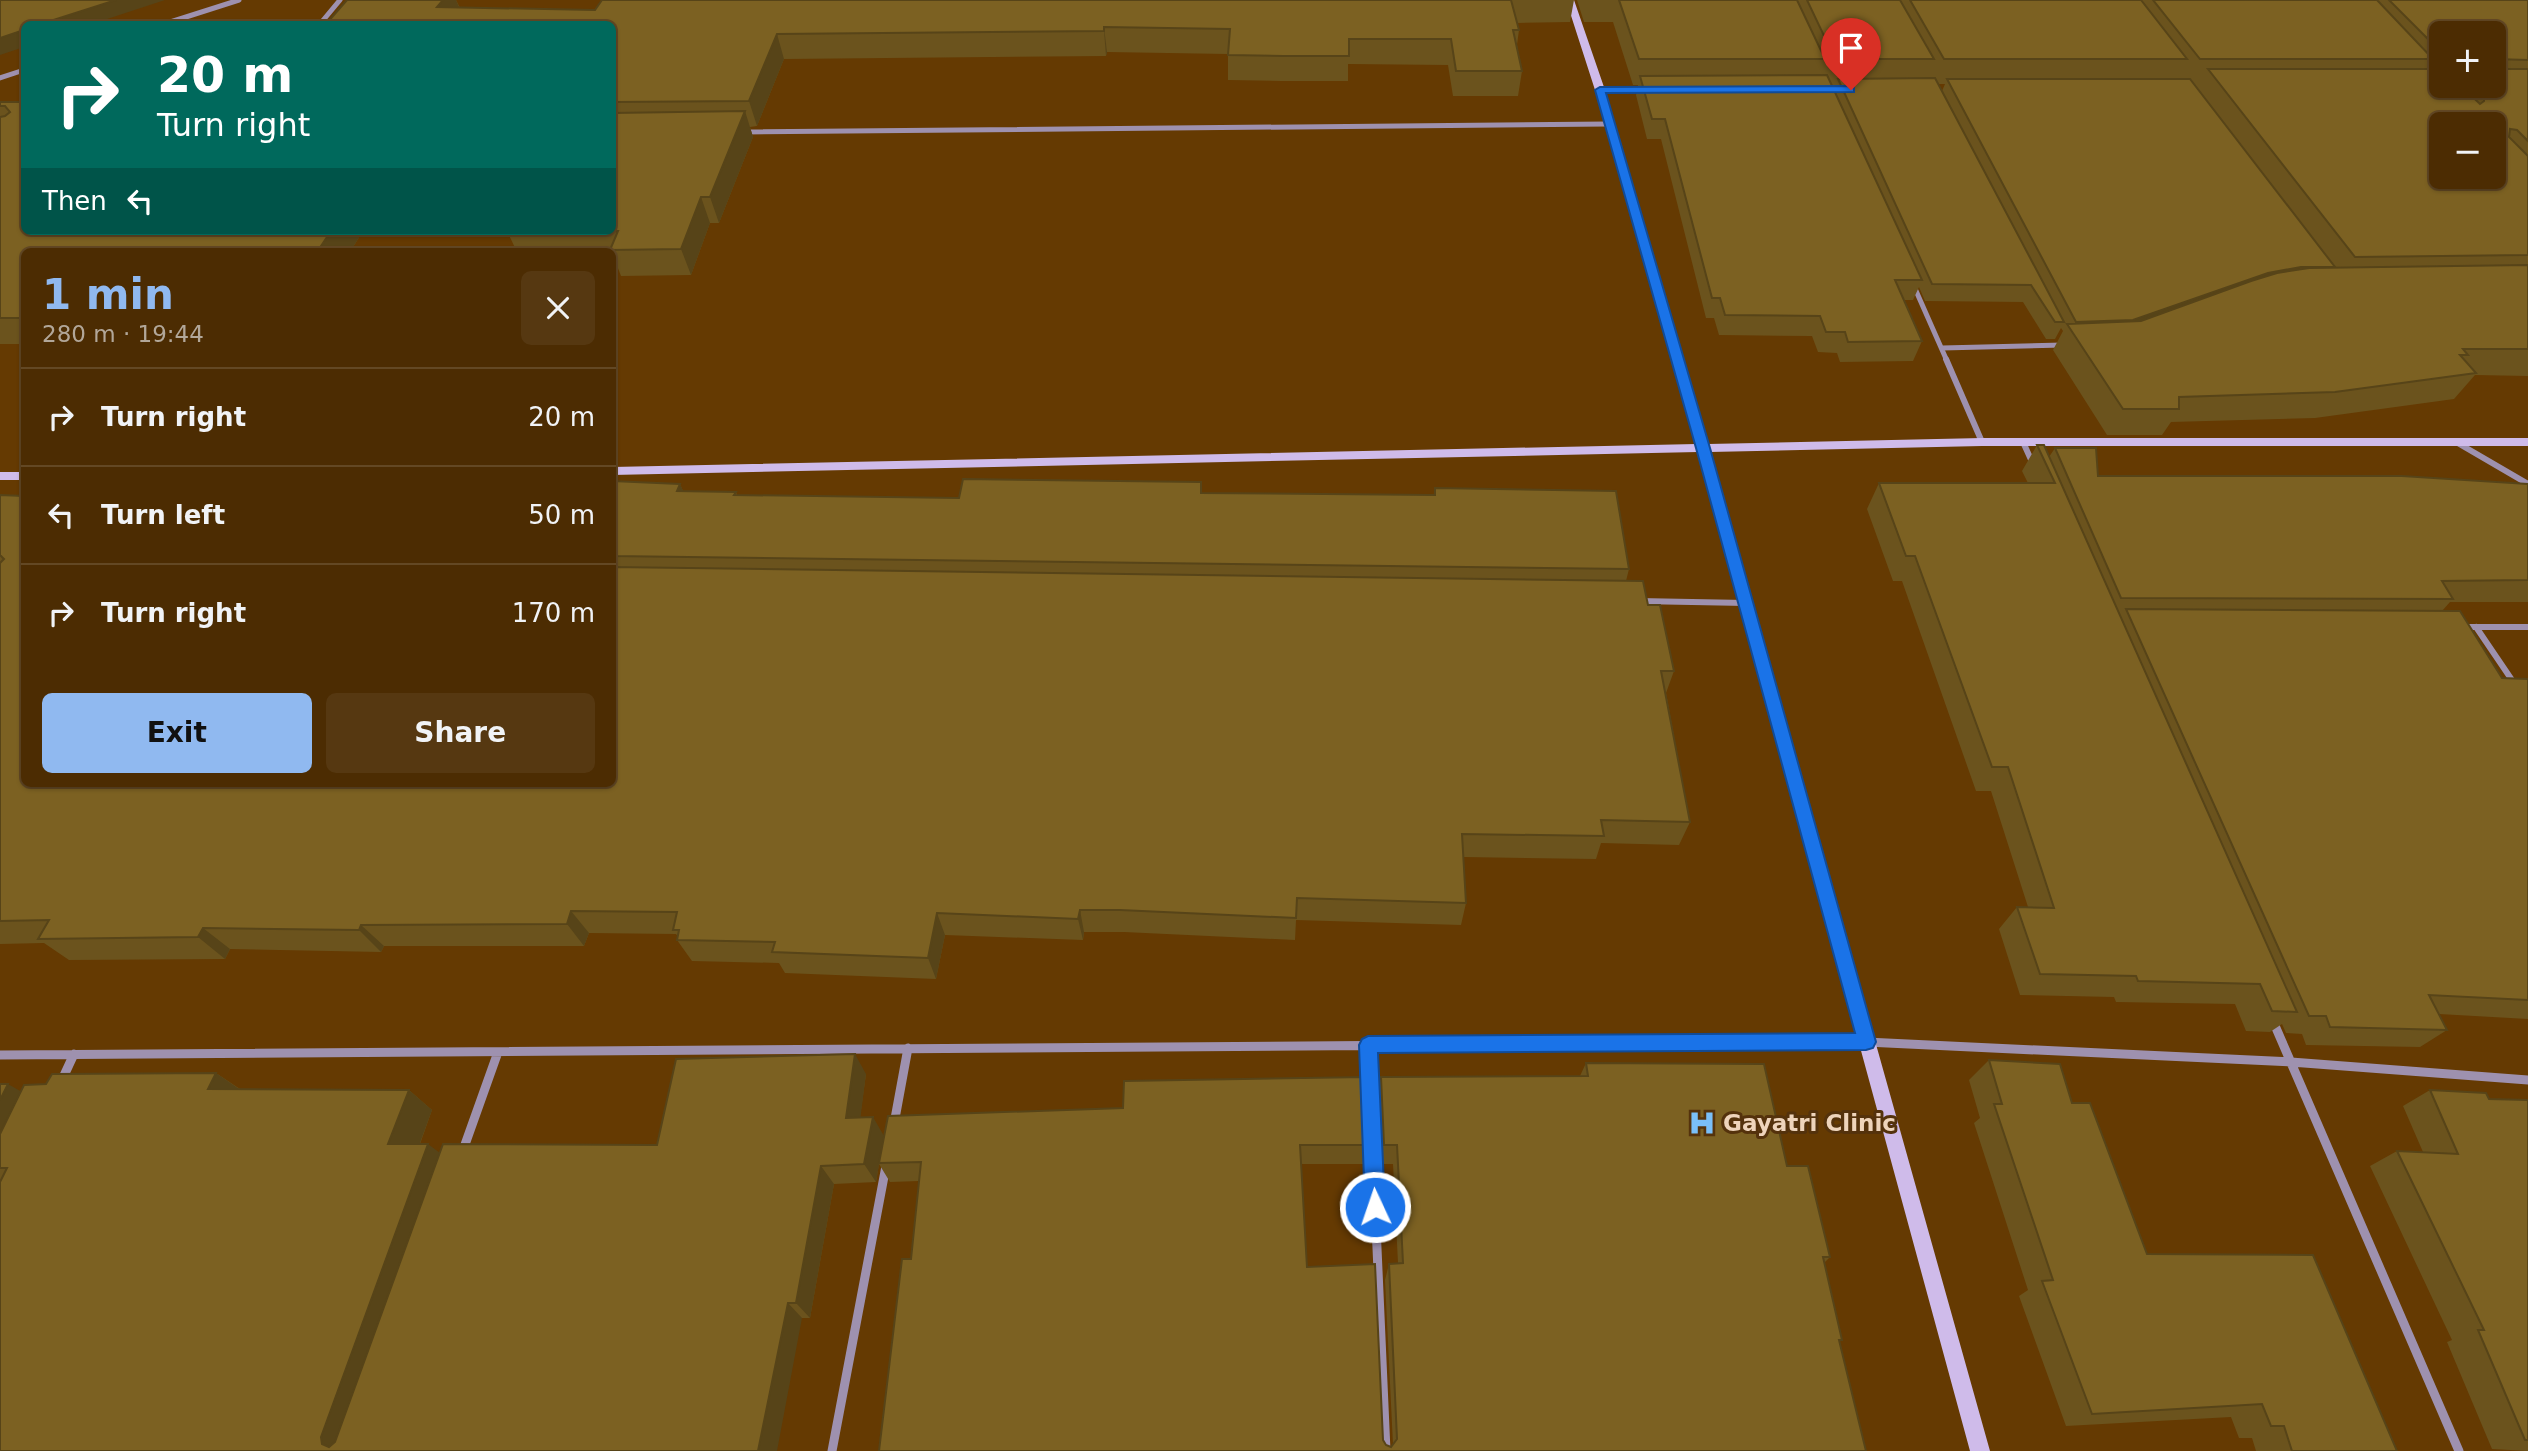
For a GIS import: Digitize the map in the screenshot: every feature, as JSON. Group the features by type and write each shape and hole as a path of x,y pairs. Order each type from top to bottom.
{"street":[{"path":"173,21 239,0"},
{"path":"322,21 340,0"},
{"path":"1570,0 1600,90 1703,448 1980,1451"},
{"path":"0,78 21,71"},
{"path":"1600,90 1656,90"},
{"path":"736,132 1608,124"},
{"path":"1908,274 1982,442"},
{"path":"2058,333 2064,345"},
{"path":"1942,348 2074,344"},
{"path":"616,471 1982,442 2528,442"},
{"path":"2023,442 2039,479"},
{"path":"2455,442 2528,484"},
{"path":"0,476 21,475"},
{"path":"1622,601 1746,603"},
{"path":"2448,627 2528,627"},
{"path":"2476,627 2521,693"},
{"path":"2269,1012 2459,1451"},
{"path":"0,1055 1866,1042 2291,1062 2528,1080"},
{"path":"1368,1045 1386,1451"},
{"path":"893,1129 908,1048"},
{"path":"457,1167 498,1052"},
{"path":"57,1091 74,1054"},
{"path":"832,1451 888,1156"}],"building":[{"path":"0,0 116,0 50,21 21,21 21,31 0,38"},
{"path":"347,0 443,0 437,7 595,10 602,0 1511,0 1519,30 1513,30 1522,71 1456,71 1451,39 1349,39 1349,56 1283,56 1228,55 1230,29 1104,27 1104,31 777,34 749,101 616,102 616,21 329,21"},
{"path":"1619,0 1797,0 1825,59 1639,59"},
{"path":"1807,0 1900,0 1934,59 1835,59"},
{"path":"1910,0 2141,0 2187,59 1944,59"},
{"path":"2153,0 2377,0 2429,55 2429,59 2200,59"},
{"path":"2389,0 2528,0 2528,60 2506,59 2506,21 2429,21 2429,40"},
{"path":"2208,69 2429,69 2429,98 2474,98 2480,104 2484,98 2506,98 2506,69 2528,69 2528,141 2517,130 2510,129 2509,137 2528,156 2528,255 2355,257"},
{"path":"1827,75 1922,280 1895,280 1922,341 1848,342 1845,332 1826,332 1820,316 1725,315 1720,298 1712,298 1665,119 1652,119 1640,76"},
{"path":"1935,78 2064,322 2055,322 2031,285 1932,284 1838,79"},
{"path":"1947,79 2190,79 2335,267 2301,267 2268,273 2133,320 2076,322"},
{"path":"0,102 21,102 21,235 328,235 320,248 21,248 21,318 0,318 0,117 10,112 5,106 0,106"},
{"path":"745,111 710,197 701,197 681,249 611,248 618,231 616,113"},
{"path":"2528,265 2528,349 2463,349 2468,355 2460,355 2476,373 2335,392 2179,397 2179,409 2123,409 2067,324 2141,321 2251,281 2277,273 2309,268"},
{"path":"2037,445 2044,445 2297,1012 2272,1011 2260,984 2138,981 2136,976 2040,974 2017,907 2054,908 2008,767 1992,767 1915,556 1906,556 1879,483 2055,483"},
{"path":"2055,448 2096,448 2098,476 2402,476 2528,484 2528,580 2442,581 2453,599 2121,598"},
{"path":"963,479 1201,482 1201,493 1435,495 1435,488 1616,491 1629,569 616,556 616,481 680,484 677,491 736,492 734,495 959,498"},
{"path":"0,495 21,496 21,787 616,787 616,567 1643,581 1648,605 1660,605 1674,671 1661,671 1690,822 1601,820 1604,836 1462,834 1466,903 1297,898 1296,918 1120,910 1080,910 1078,919 937,913 928,958 772,952 775,942 677,940 679,930 673,930 677,912 571,911 567,924 361,925 359,930 203,928 198,937 38,939 49,920 0,921 0,563 4,559 0,555"},
{"path":"2126,609 2460,611 2502,678 2528,679 2528,1000 2429,995 2447,1030 2330,1027 2326,1016 2309,1016"},
{"path":"855,1054 846,1118 873,1117 864,1164 821,1166 796,1303 788,1303 758,1451 0,1451 0,1182 7,1168 0,1168 0,1134 24,1085 46,1084 52,1074 216,1073 208,1089 409,1090 388,1144 428,1144 321,1437 322,1444 329,1447 335,1442 443,1144 657,1145 676,1059"},
{"path":"1989,1060 2060,1064 2072,1103 2090,1103 2147,1254 2313,1255 2397,1451 2292,1451 2284,1426 2271,1426 2262,1404 2092,1414 2042,1281 2053,1280 1994,1104 2002,1104"},
{"path":"1586,1063 1764,1064 1787,1166 1808,1166 1830,1257 1823,1257 1842,1340 1839,1340 1866,1451 879,1451 902,1259 911,1259 921,1162 879,1163 888,1116 1123,1108 1124,1081 1366,1077 1369,1145 1300,1145 1307,1267 1375,1264 1383,1440 1391,1447 1397,1439 1389,1264 1403,1263 1397,1145 1384,1145 1381,1077 1588,1076"},
{"path":"0,1084 8,1084 0,1100"},
{"path":"2430,1090 2486,1093 2489,1099 2528,1100 2528,1440 2525,1440 2478,1330 2484,1330 2397,1151 2458,1154"}],"place":[{"name":"Gayatri Clinic","path":"1702,1123"}],"route":[{"path":"1375,1207 1368,1045 1866,1042 1703,448 1600,90 1851,90"}]}
